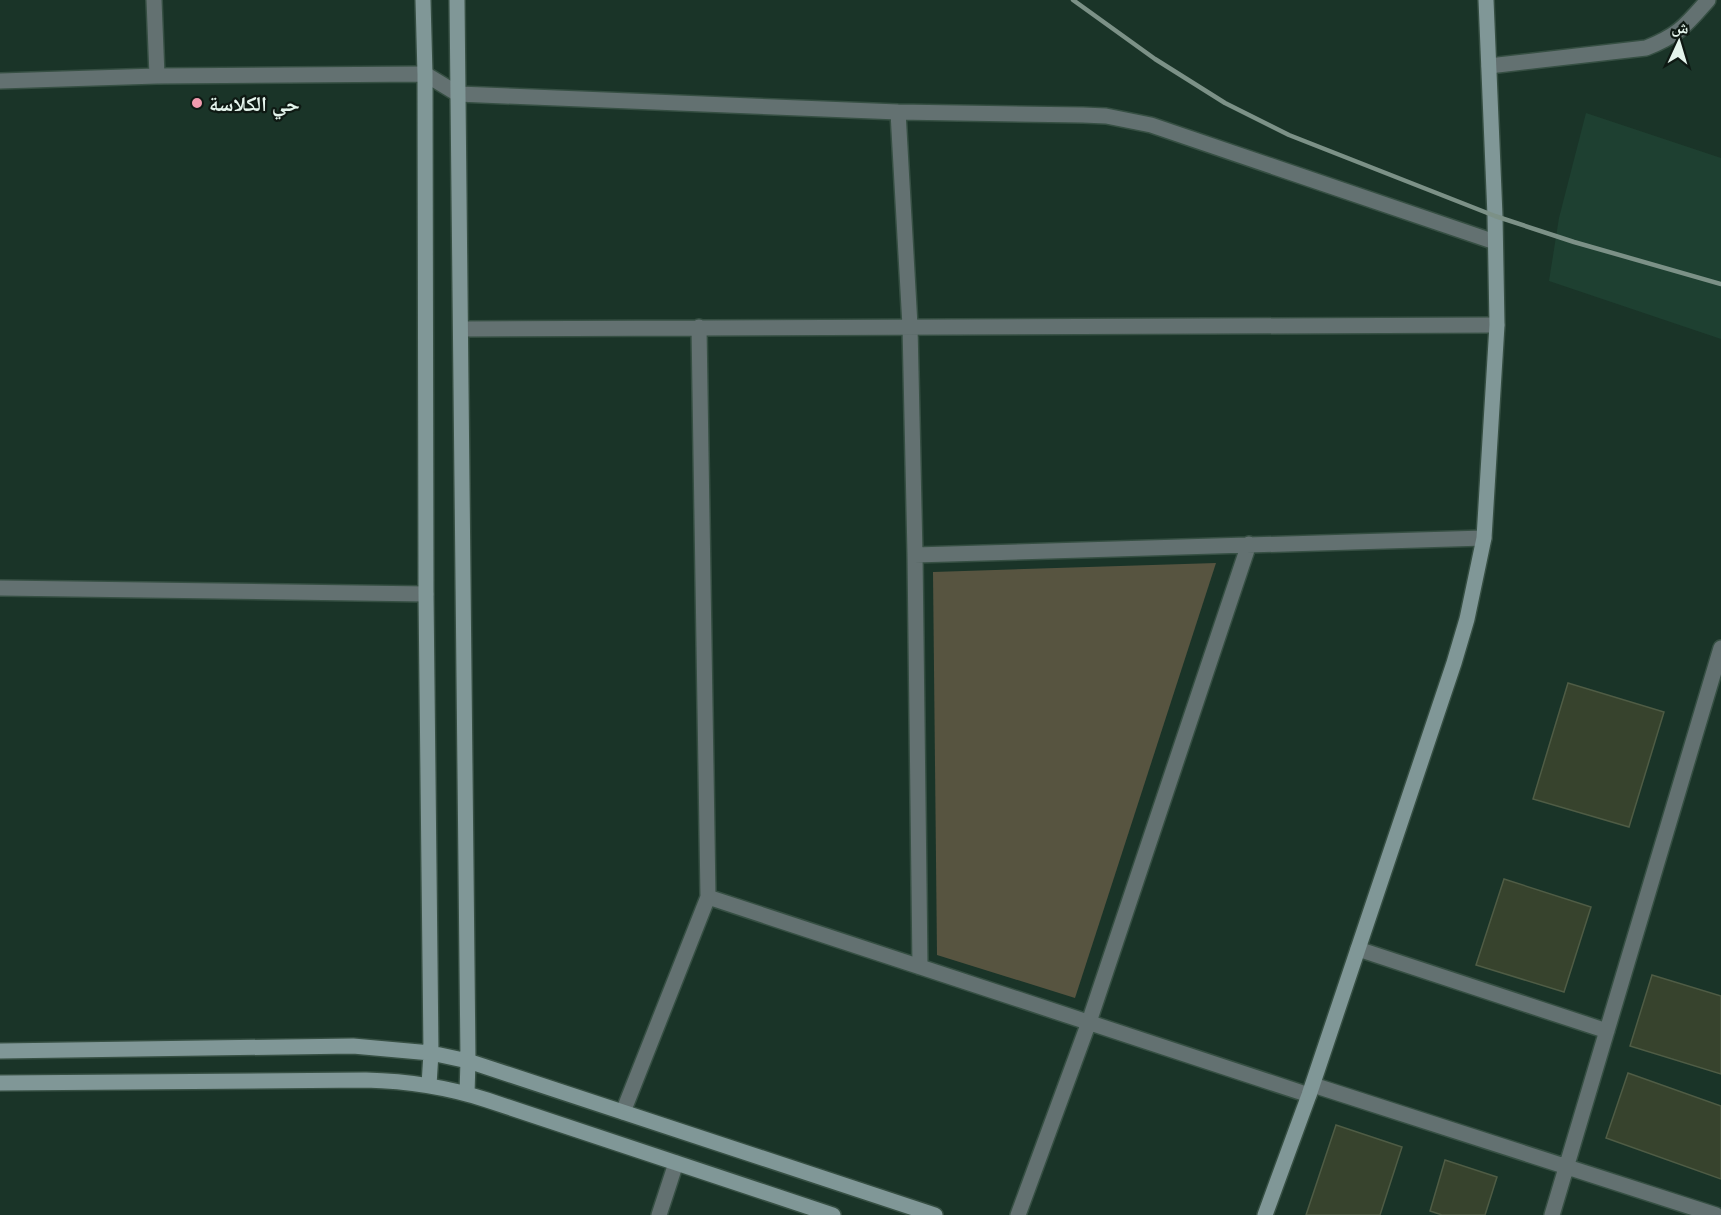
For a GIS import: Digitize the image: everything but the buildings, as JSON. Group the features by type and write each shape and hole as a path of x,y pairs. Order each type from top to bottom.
{"street":[{"path":"154,0 157,76"},
{"path":"423,0 431,1053 429,1085"},
{"path":"457,0 467,1093"},
{"path":"1265,1215 1311,1090 1467,619 1484,538 1497,325 1496,242 1486,0"},
{"path":"1489,66 1646,48 1678,33 1708,0"},
{"path":"0,81 157,76 425,74 458,94 898,112 1083,115 1151,125 1496,242"},
{"path":"898,112 910,326 920,967"},
{"path":"461,329 1497,325"},
{"path":"623,1112 708,897 699,327"},
{"path":"915,555 1484,538"},
{"path":"1018,1215 1089,1023 1249,544"},
{"path":"0,588 426,594"},
{"path":"1552,1215 1715,687 1721,648"},
{"path":"708,897 1089,1023 1566,1167 1716,1215"},
{"path":"1358,948 1607,1031"},
{"path":"0,1051 353,1046 431,1053 468,1061 935,1215"},
{"path":"0,1083 366,1080 429,1085 467,1093 833,1215"},
{"path":"659,1215 676,1163"}],"shaded area":[{"path":"1586,113 1721,158 1721,339 1549,281 1559,218"},
{"path":"1216,563 1075,998 937,955 933,572"}],"railway":[{"path":"1073,0 1155,59 1225,103 1289,135 1495,216 1574,242 1721,284"}],"place":[{"name":"حي الكلاسة","path":"197,103"}]}
